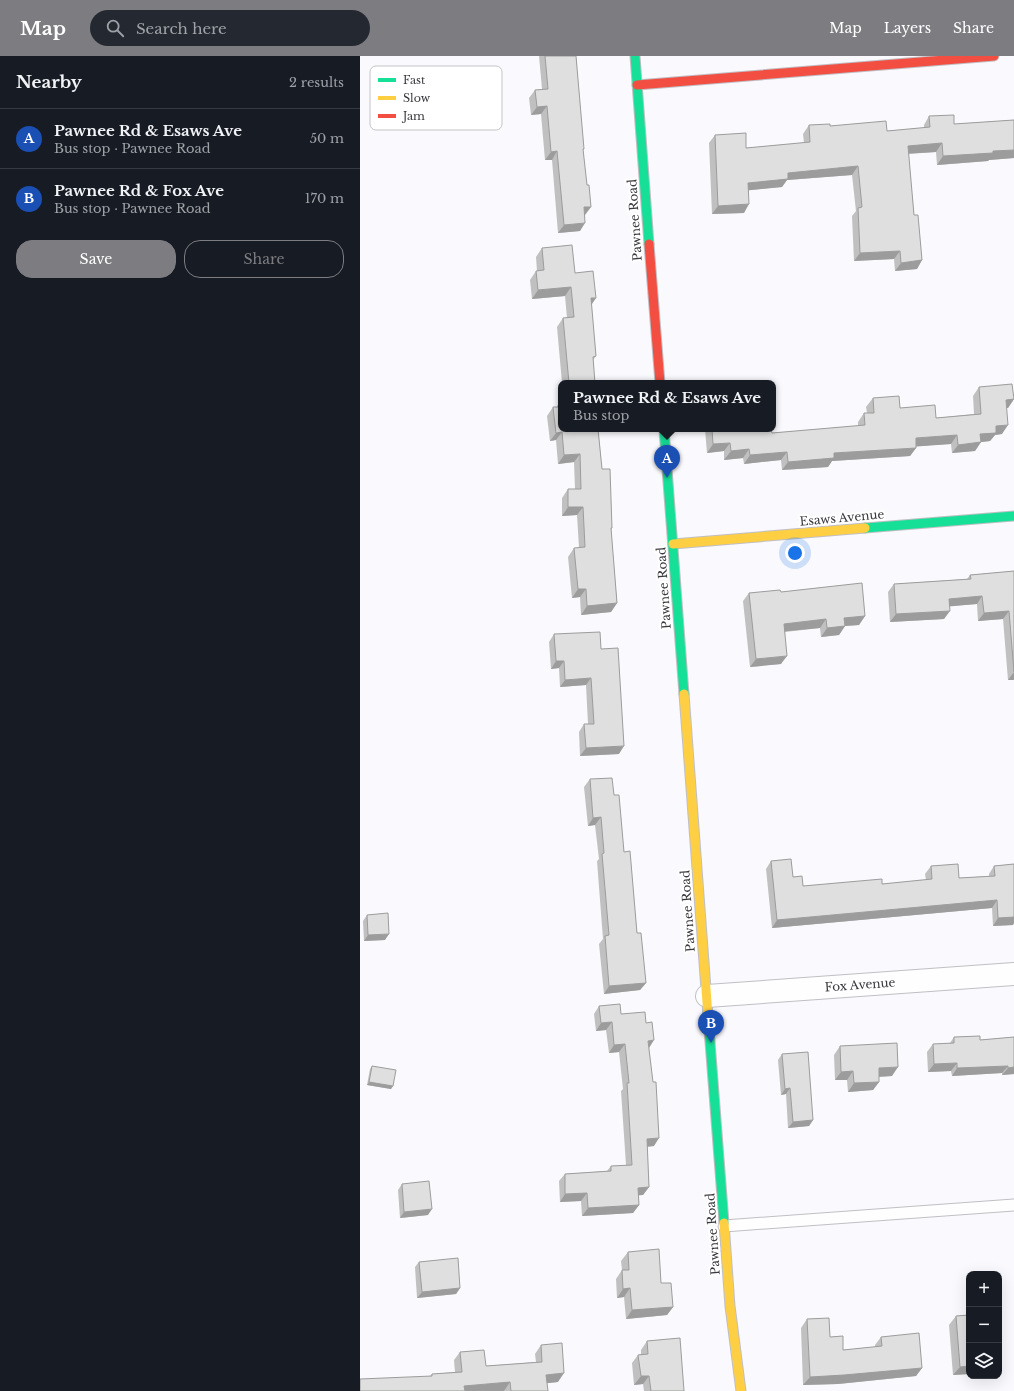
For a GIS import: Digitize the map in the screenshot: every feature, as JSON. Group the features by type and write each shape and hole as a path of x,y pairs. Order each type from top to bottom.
{"street":[{"name":"Pawnee Road","path":"634,56 660,380"},
{"path":"637,85 994,56"},
{"name":"Pawnee Road","path":"664,432 730,1306 741,1391"},
{"name":"Esaws Avenue","path":"673,544 1014,516"},
{"name":"Fox Avenue","path":"707,996 1014,974"}],"lane":[{"path":"724,1226 1014,1205"}],"building":[{"path":"545,56 576,56 583,149 591,207 584,207 585,223 564,225 557,151 551,152 547,106 537,107 535,90 548,89"},
{"path":"954,115 954,124 1014,120 1014,150 993,151 993,153 943,156 942,143 908,146 914,215 918,215 922,260 901,263 900,251 860,253 858,208 862,207 858,166 788,173 788,179 748,183 749,204 718,206 715,135 746,133 746,148 810,142 809,125 830,124 830,126 886,121 887,131 930,127 929,116"},
{"path":"572,245 575,273 593,271 596,298 591,298 596,356 593,357 595,380 569,380 563,318 574,317 571,287 538,290 536,271 544,270 542,248"},
{"path":"1012,384 1014,399 1006,400 1008,425 996,426 996,433 980,434 981,442 958,445 957,435 916,438 916,448 834,453 834,458 788,462 787,452 750,455 749,449 731,451 730,443 713,444 712,432 772,433 865,425 864,413 874,413 873,398 899,396 900,408 935,405 936,418 981,414 979,387"},
{"path":"553,407 558,407 558,432 562,432 556,433"},
{"path":"562,432 598,432 602,469 610,469 611,528 617,603 587,606 586,589 578,589 574,548 585,547 583,507 568,507 568,489 581,489 580,454 564,455"},
{"path":"1014,571 1014,672 1009,611 984,613 982,596 949,599 950,611 896,614 894,584 971,579 970,575"},
{"path":"862,583 865,616 844,618 845,626 827,628 826,619 784,624 787,656 756,659 749,593 780,590 781,592"},
{"path":"600,632 601,649 618,648 624,746 586,748 584,724 594,724 591,678 565,680 564,661 556,661 554,634"},
{"path":"612,778 614,795 619,795 624,852 630,851 637,933 641,933 646,983 609,986 605,936 609,935 602,854 604,853 601,817 593,818 590,779"},
{"path":"791,859 793,877 802,876 803,886 882,879 882,884 932,879 931,866 958,864 959,878 995,876 994,866 1014,864 1014,917 998,918 997,900 777,920 771,861"},
{"path":"388,913 389,934 368,935 367,915"},
{"path":"620,1004 621,1014 645,1012 646,1023 652,1022 654,1040 648,1041 653,1082 656,1082 659,1138 647,1139 649,1187 638,1188 639,1205 588,1208 587,1193 565,1194 565,1174 611,1171 611,1166 632,1165 627,1083 629,1083 625,1044 614,1045 612,1022 601,1023 599,1006"},
{"path":"980,1036 980,1040 1014,1037 1014,1067 957,1068 957,1063 934,1064 933,1044 954,1043 954,1037"},
{"path":"897,1043 898,1067 879,1068 879,1082 854,1083 853,1071 841,1072 840,1046"},
{"path":"808,1052 813,1120 793,1122 790,1088 785,1089 782,1054"},
{"path":"372,1066 396,1070 393,1086 369,1082"},
{"path":"429,1181 432,1209 404,1212 402,1184"},
{"path":"659,1249 661,1283 671,1283 673,1307 632,1310 630,1288 623,1289 622,1270 629,1270 628,1252"},
{"path":"458,1258 460,1288 422,1292 419,1262"},
{"path":"966,1315 966,1366 960,1367 956,1316"},
{"path":"829,1318 830,1337 843,1336 843,1350 882,1346 881,1337 919,1333 922,1368 810,1377 807,1319"},
{"path":"680,1338 684,1391 651,1391 649,1376 641,1376 638,1355 648,1354 647,1341"},
{"path":"562,1343 564,1373 546,1375 548,1391 511,1391 510,1382 464,1386 465,1391 360,1391 360,1379 432,1376 432,1374 462,1372 460,1352 484,1350 486,1366 542,1362 541,1345"}],"traffic: fast":[{"path":"635,56 649,244"},
{"path":"664,432 684,694"},
{"path":"865,528 1014,516"},
{"path":"708,1016 724,1223"}],"traffic: slow":[{"path":"673,544 865,528"},
{"path":"684,694 708,1016"},
{"path":"724,1223 730,1306 741,1391"}],"traffic: jam":[{"path":"637,85 994,56"},
{"path":"649,244 660,380"}],"place":[{"name":"Pawnee Rd & Esaws Ave","path":"667,478"},
{"name":"Pawnee Rd & Fox Ave","path":"711,1043"}]}
